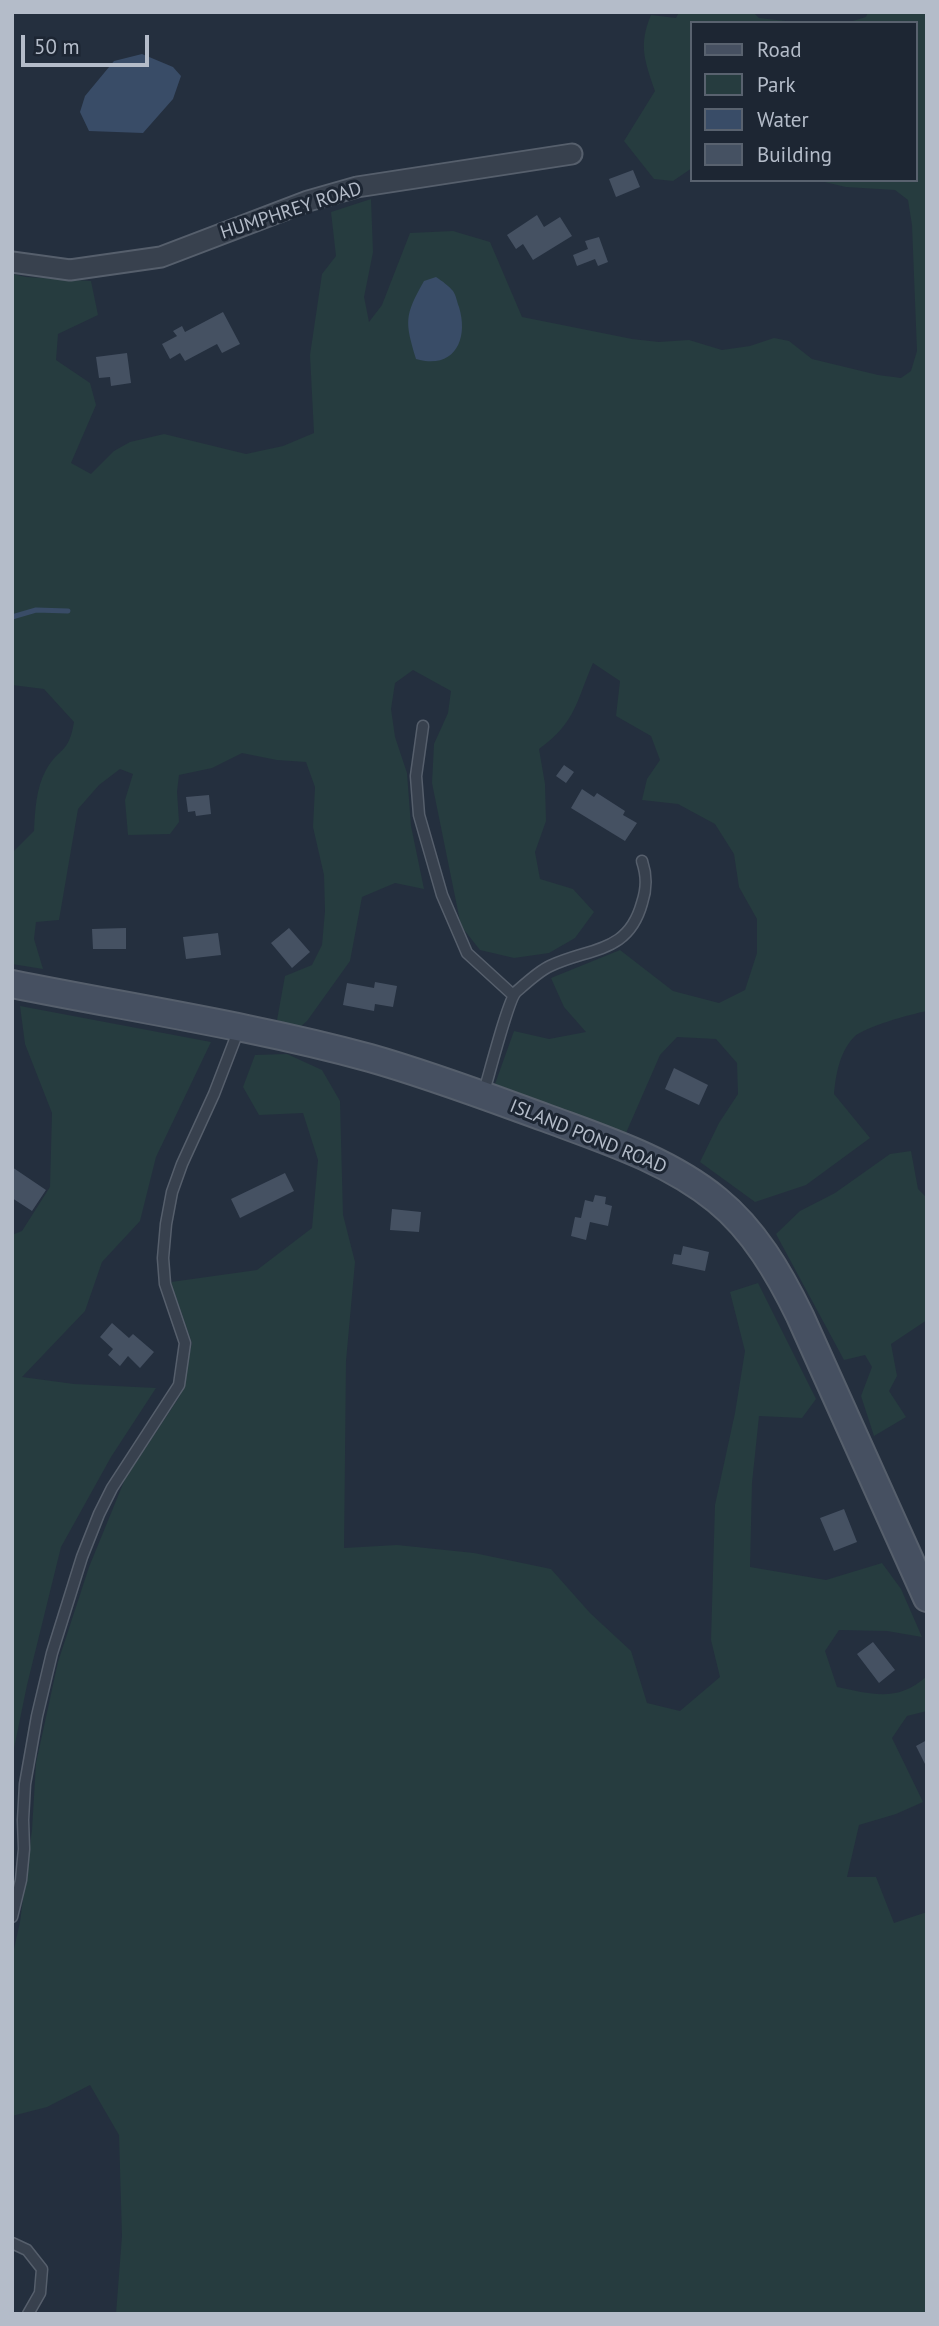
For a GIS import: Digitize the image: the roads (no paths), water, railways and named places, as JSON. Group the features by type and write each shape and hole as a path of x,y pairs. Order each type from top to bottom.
{"street":[{"name":"HUMPHREY ROAD","path":"12,262 70,270 161,257 308,201 357,187 572,154"},
{"name":"ISLAND POND ROAD","path":"12,984 239,1029 373,1059 613,1144 673,1171 718,1200 750,1233 770,1261 794,1304 927,1598"}],"lane":[{"path":"423,726 416,776 419,815 442,895 467,953 513,995"},
{"path":"483,1096 513,995 548,966 608,947 628,934 639,914 645,894 647,875 642,861"},
{"path":"12,1917 21,1880 25,1784 37,1716 55,1641 99,1514 112,1488 178,1384 185,1343 165,1284 163,1258 166,1224 172,1192 182,1164 214,1094 239,1029"},
{"path":"12,2243 27,2250 42,2269 40,2293 27,2314"}],"water":[{"path":"142,54 173,67 181,76 173,99 143,133 89,131 80,112 85,96 114,61"},
{"path":"436,277 454,293 462,319 460,341 449,356 440,360 416,359 408,319 424,281"}],"waterway":[{"path":"12,617 36,610 68,611"}]}
